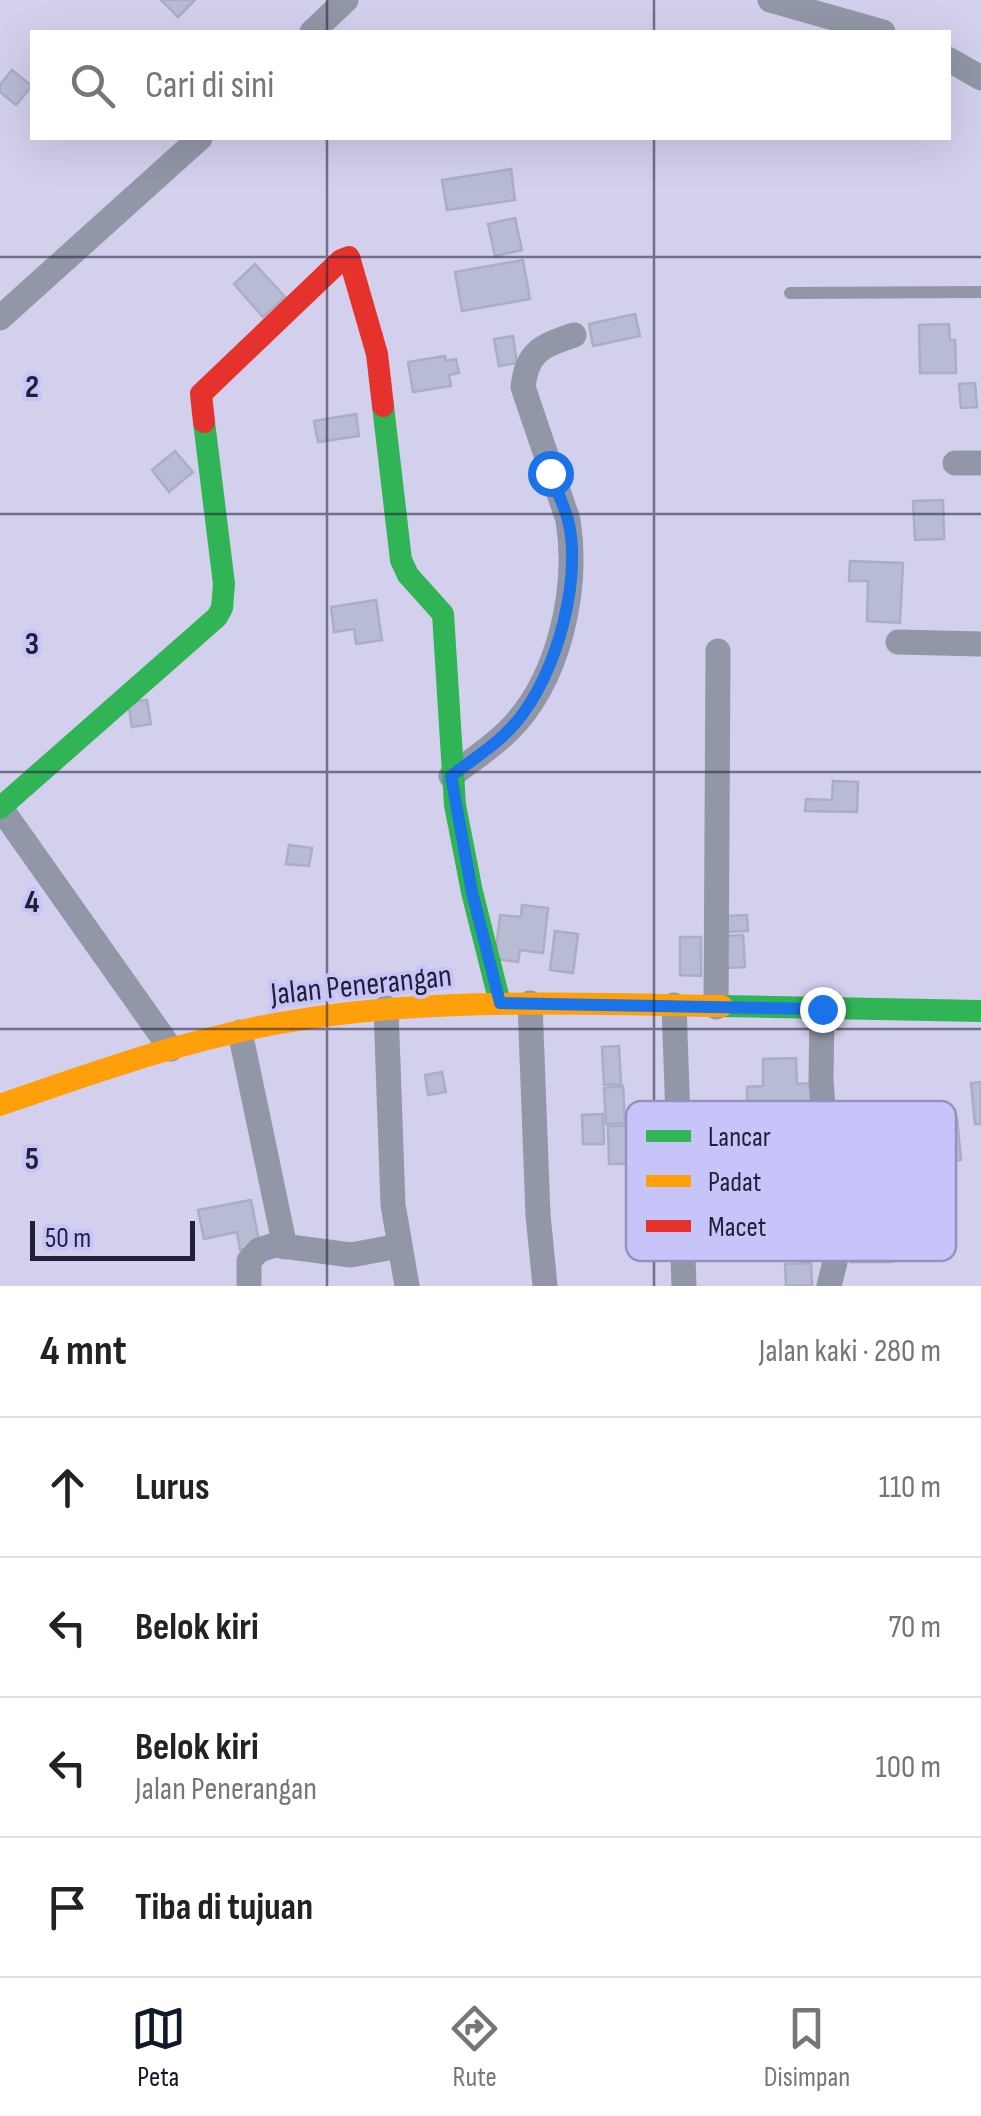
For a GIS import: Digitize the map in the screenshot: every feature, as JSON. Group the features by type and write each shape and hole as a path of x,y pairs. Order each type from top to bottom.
{"street":[{"path":"314,30 346,0"},
{"path":"770,0 876,30"},
{"path":"951,61 981,78"},
{"path":"0,318 198,140"},
{"path":"171,1049 0,808 222,608 224,584 201,394 347,257 352,261 378,354 401,560 408,575 438,606 444,619 451,776 472,892 500,1003"},
{"path":"451,776 508,732 538,691 558,646 570,570 568,520 523,387 526,365 535,353 574,334"},
{"path":"898,642 981,644"},
{"path":"716,1007 718,652"},
{"path":"530,1003 538,1214 545,1286"},
{"name":"Jalan Penerangan","path":"0,1105 112,1065 171,1049 322,1015 386,1008 530,1003 981,1011"},
{"path":"674,1004 677,1101"},
{"path":"386,1008 393,1205 407,1286"},
{"path":"822,1009 822,1101"},
{"path":"240,1032 285,1247"},
{"path":"249,1286 247,1270 253,1256 266,1247 351,1254 398,1246"},
{"path":"683,1261 684,1286"},
{"path":"829,1286 834,1261"}],"lane":[{"path":"790,293 981,292"}],"building":[{"path":"161,0 195,0 178,17"},
{"path":"12,70 30,88 16,105 0,92 0,85"},
{"path":"511,169 515,200 447,210 442,180"},
{"path":"515,218 522,250 495,256 488,224"},
{"path":"523,260 530,299 462,311 455,272"},
{"path":"255,264 285,297 263,317 234,284"},
{"path":"635,314 640,336 593,346 589,324"},
{"path":"949,324 950,340 955,340 956,373 920,373 919,325"},
{"path":"513,336 517,363 499,366 494,339"},
{"path":"445,356 446,361 456,359 459,373 449,375 451,386 413,392 408,362"},
{"path":"975,383 977,407 961,408 959,384"},
{"path":"356,414 359,436 318,442 314,421"},
{"path":"175,451 193,472 169,492 152,470"},
{"path":"943,500 944,539 915,540 913,501"},
{"path":"850,561 903,563 900,623 867,621 868,581 849,581"},
{"path":"376,600 382,640 356,644 354,629 334,632 331,607"},
{"path":"147,700 151,724 132,727 128,702"},
{"path":"833,781 858,782 857,812 805,811 806,799 832,800"},
{"path":"289,845 312,848 309,866 286,864"},
{"path":"522,905 548,908 543,953 520,950 518,962 495,959 500,915 521,917"},
{"path":"747,915 748,931 727,932 726,916"},
{"path":"555,931 578,934 573,973 550,970"},
{"path":"743,935 745,967 727,968 725,936"},
{"path":"680,937 701,937 701,976 680,975"},
{"path":"619,1046 621,1084 604,1085 602,1047"},
{"path":"796,1058 797,1084 814,1083 814,1101 747,1101 747,1087 763,1086 763,1059"},
{"path":"442,1072 446,1092 428,1095 425,1075"},
{"path":"981,1082 981,1124 975,1124 971,1083"},
{"path":"623,1086 625,1123 606,1124 604,1088"},
{"path":"603,1114 604,1144 583,1144 582,1115"},
{"path":"956,1118 961,1160 956,1161"},
{"path":"626,1125 626,1164 609,1164 608,1126"},
{"path":"251,1200 260,1246 240,1250 237,1232 204,1239 198,1210"},
{"path":"811,1263 812,1286 786,1286 785,1264"}],"traffic: fast":[{"path":"383,406 401,560 408,575 443,614 455,805 500,1003"},
{"path":"0,808 217,617 222,608 224,584 204,422"},
{"path":"722,1006 981,1011"}],"traffic: slow":[{"path":"0,1105 185,1045 298,1020 457,1005 722,1006"}],"traffic: jam":[{"path":"204,422 201,394 341,260 349,257 377,354 383,406"}],"route":[{"path":"550,473 568,520 570,537 570,570 558,646 548,674 508,732 451,776 472,892 500,1003 822,1009"}]}
